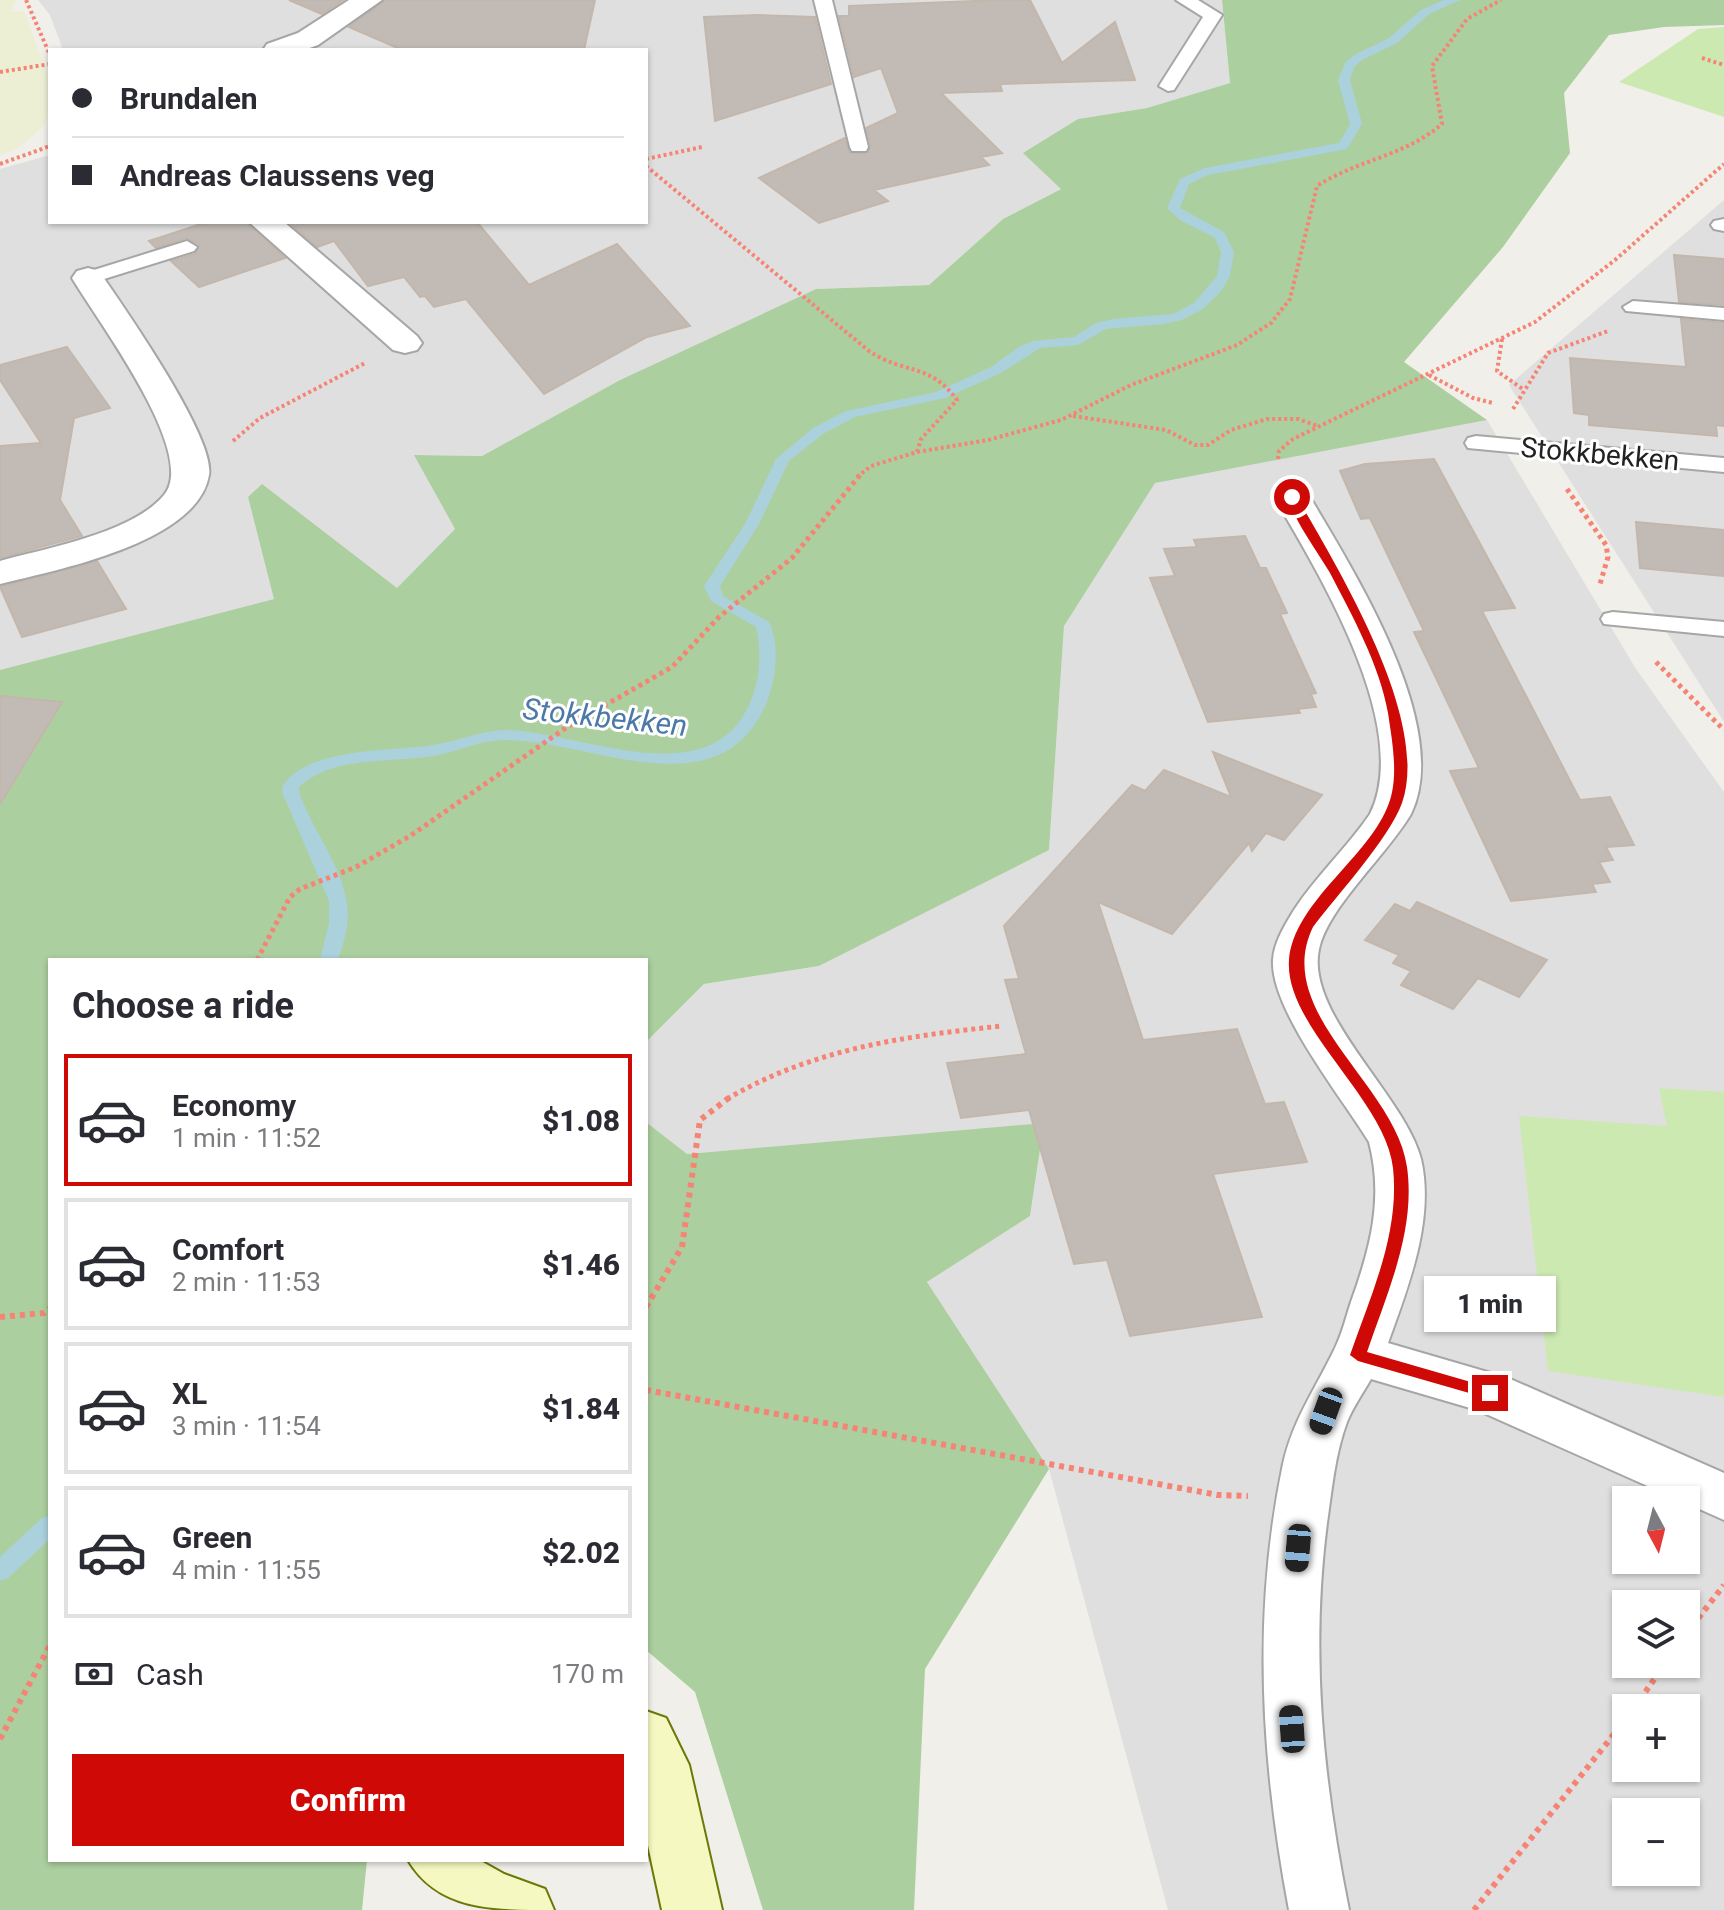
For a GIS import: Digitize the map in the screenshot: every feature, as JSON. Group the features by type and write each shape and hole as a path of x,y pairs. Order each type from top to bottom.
{"street":[{"path":"283,48 308,39 368,0"},
{"path":"267,224 405,343"},
{"path":"0,573 95,544 146,523 176,504 192,475 186,444 157,388 88,278"},
{"path":"1292,497 1332,567 1372,650 1393,709 1400,759 1396,802 1383,825 1307,925 1298,945 1295,963 1303,998 1377,1114 1392,1141 1400,1168 1397,1244 1358,1355 1321,1422 1305,1497 1290,1638 1290,1700 1299,1807 1319,1910"},
{"path":"1358,1355 1490,1393 1724,1497"},
{"path":"648,1741 660,1765 692,1910"},
{"path":"439,1862 449,1875 483,1897 524,1910"}],"lane":[{"path":"823,0 859,147"},
{"path":"1168,86 1213,15 1185,0"},
{"path":"88,278 187,247"},
{"path":"1633,307 1724,314"},
{"name":"Stokkbekken","path":"1476,443 1724,465"},
{"path":"1613,619 1724,629"}],"path":[{"path":"26,0 48,50"},
{"path":"258,958 290,897 311,884 356,867 410,836 567,727 646,685 672,667 745,593 792,558 855,479 871,466 917,452 988,440 1070,416 1131,385 1237,345 1271,323 1290,299 1317,186 1336,173 1395,154 1433,134 1442,124 1442,108 1434,86 1432,66 1467,19 1501,0"},
{"path":"1702,58 1724,65"},
{"path":"0,72 48,64"},
{"path":"0,164 48,147"},
{"path":"648,159 702,147"},
{"path":"1292,497 1277,468 1279,451 1293,439 1535,322 1615,260 1724,164"},
{"path":"648,168 744,253 836,323 856,343 889,364 922,370 943,379 957,400 921,439 917,452"},
{"path":"1633,307 1629,318 1600,336 1548,353 1513,408 1517,424 1541,448 1576,508 1604,539 1608,555 1599,580 1613,619 1724,730"},
{"path":"1502,338 1497,371 1524,390"},
{"path":"192,475 260,418 405,343"},
{"path":"1428,375 1473,398 1513,408"},
{"path":"1070,416 1166,430 1195,445 1208,445 1231,430 1267,419 1298,419 1319,426"},
{"path":"648,1304 682,1247 700,1120 712,1107 778,1071 865,1042 1002,1026"},
{"path":"0,1317 44,1313 48,1310"},
{"path":"648,1390 1218,1495 1305,1497"},
{"path":"1700,1616 1724,1585"},
{"path":"0,1739 48,1649"},
{"path":"1474,1910 1612,1737"}],"shaded area":[{"path":"38,0 1222,0 1230,83 1147,108 1078,119 1024,153 1062,188 1003,219 929,285 816,289 620,380 482,456 415,455 455,529 397,588 248,497 275,599 4,671 0,670 0,169 48,156 48,224 648,224 648,48 62,48 50,15"},
{"path":"1724,200 1724,722 1509,385"},
{"path":"1487,420 1636,669 1724,792 1724,1910 1168,1910 1049,1469 927,1282 1030,1216 1044,1124 686,1154 648,1124 648,1040 704,984 819,966 1049,850 1064,626 1155,482"}],"green space":[{"path":"0,0 16,0 11,12 24,11 48,75 48,111 45,125 17,149 0,155"},
{"path":"1222,0 1724,0 1724,25 1664,27 1609,35 1564,93 1570,153 1503,247 1404,362 1487,420 1155,483 1064,626 1049,850 819,966 704,984 648,1040 648,958 48,958 48,1862 367,1862 362,1910 0,1910 0,670 274,599 248,497 262,484 397,588 455,529 414,455 482,456 620,380 816,289 929,285 1003,219 1061,189 1023,153 1078,119 1147,108 1230,83"},
{"path":"1724,27 1724,117 1619,82 1698,29"},
{"path":"1659,1088 1724,1092 1724,1397 1548,1371 1519,1116 1667,1126"},
{"path":"1044,1123 1030,1216 927,1282 1049,1469 925,1669 914,1910 763,1910 695,1692 648,1652 648,1124 687,1154"}],"building":[{"path":"289,0 343,0 322,14"},
{"path":"385,0 595,0 584,48 397,48 349,27"},
{"path":"1030,0 1062,63 1115,22 1135,80 1000,84 1002,91 941,93 1002,153 981,157 989,165 874,190 888,201 819,223 759,178 845,138 849,152 866,154 871,146 866,128 898,113 881,68 854,77 839,16 849,16 849,6"},
{"path":"704,17 815,17 831,84 715,121"},
{"path":"201,224 248,224 285,258 199,287 171,261 195,254 199,244 186,238 156,248 149,241"},
{"path":"291,224 479,224 529,285 617,244 690,326 647,337 544,394 466,299 434,307 425,296 420,297 404,277 368,286 334,241 317,247"},
{"path":"1674,255 1724,259 1724,305 1679,302"},
{"path":"1681,319 1724,323 1724,426 1716,425 1717,436 1589,425 1589,415 1574,413 1570,358 1686,367"},
{"path":"67,347 110,408 74,418 60,500 82,536 0,558 0,446 41,443 0,380 0,365"},
{"path":"1434,459 1515,608 1482,611 1580,800 1610,797 1634,845 1606,847 1613,860 1599,862 1610,882 1592,884 1596,892 1511,901 1450,771 1479,768 1414,632 1424,631 1370,518 1361,519 1340,471 1365,464"},
{"path":"1636,522 1724,530 1724,576 1640,568"},
{"path":"1245,536 1260,568 1266,568 1287,613 1280,614 1316,693 1311,694 1316,707 1298,709 1300,713 1208,722 1150,578 1175,576 1164,549 1197,547 1194,540"},
{"path":"97,561 126,609 22,637 0,587"},
{"path":"0,696 62,702 0,804"},
{"path":"1213,752 1322,795 1284,840 1266,833 1252,851 1249,843 1172,934 1098,902 1143,1040 1237,1029 1265,1104 1284,1102 1307,1162 1213,1174 1262,1317 1130,1336 1107,1260 1074,1264 1029,1110 961,1118 947,1063 1026,1054 1005,980 1019,979 1004,926 1132,785 1145,791 1164,770 1231,797"},
{"path":"1417,902 1547,960 1519,997 1478,978 1453,1009 1401,985 1411,971 1393,963 1399,955 1365,940 1395,904 1410,911"}],"waterway":[{"name":"Stokkbekken","path":"330,958 338,923 338,901 291,792 291,785 302,775 337,762 436,750 498,735 533,737 647,758 676,759 702,755 727,745 744,728 760,698 766,677 767,645 763,625 716,598 712,586 752,524 783,459 818,431 851,414 940,395 996,370 1038,344 1078,341 1089,332 1113,323 1164,320 1188,313 1217,287 1224,276 1228,252 1224,241 1213,230 1184,218 1173,208 1184,182 1205,172 1343,146 1356,124 1344,80 1349,66 1358,57 1393,41 1425,12 1454,0"},
{"name":"Stokkbekken","path":"0,1571 48,1527"}],"route":[{"path":"1292,497 1356,613 1372,650 1393,709 1400,759 1396,802 1383,825 1307,925 1298,945 1295,963 1303,998 1377,1114 1392,1141 1400,1168 1397,1244 1358,1355 1490,1393"}]}
